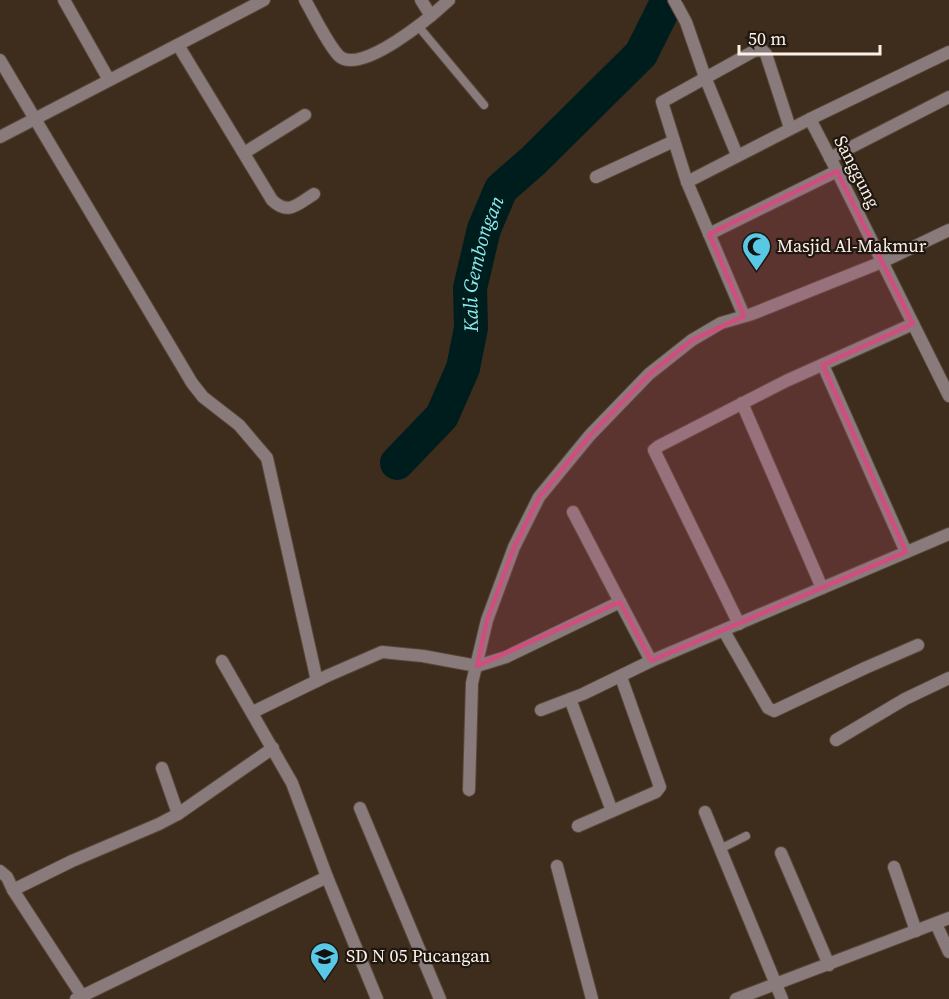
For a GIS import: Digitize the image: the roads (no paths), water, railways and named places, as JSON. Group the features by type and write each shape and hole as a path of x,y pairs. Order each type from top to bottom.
{"street":[{"path":"64,0 109,80"},
{"path":"0,137 264,0"},
{"path":"305,0 335,51 345,60 372,55 418,26 449,0"},
{"path":"421,0 431,16"},
{"path":"674,0 681,11 736,155"},
{"path":"178,45 272,200 279,207 287,208 297,205 314,194"},
{"path":"744,316 687,182 662,102 754,51 764,51 790,128"},
{"path":"687,182 790,128 949,52"},
{"path":"0,60 192,383 203,397 239,425 267,458 317,681"},
{"path":"830,158 949,97"},
{"path":"244,153 305,115"},
{"name":"Sanggung","path":"810,119 949,396"},
{"path":"596,177 674,141"},
{"path":"709,234 837,171"},
{"path":"469,790 472,683 487,621 510,557 540,497 590,435 649,374 692,340 722,323 882,262 949,230"},
{"path":"739,624 654,450 742,403 914,324"},
{"path":"823,365 906,552"},
{"path":"742,403 822,588"},
{"path":"573,512 651,661"},
{"path":"541,710 949,534"},
{"path":"253,712 382,652 423,656 477,666 506,657 620,602"},
{"path":"724,631 768,708 774,711 918,645"},
{"path":"222,661 292,783 327,877 377,999"},
{"path":"578,826 656,792 660,785 621,677"},
{"path":"836,740 905,699 949,678"},
{"path":"570,699 612,811"},
{"path":"13,890 178,814 273,748"},
{"path":"162,768 178,814"},
{"path":"360,808 440,999"},
{"path":"705,812 782,999"},
{"path":"781,853 829,965"},
{"path":"557,866 592,999"},
{"path":"894,867 916,931"},
{"path":"0,872 7,877 81,998 327,877"},
{"path":"736,999 949,918"},
{"path":"936,924 949,952"}],"lane":[{"path":"418,26 484,105"},
{"path":"720,849 746,836"}],"waterway":[{"name":"Kali Gembongan","path":"397,463 442,416 463,368 471,328 470,288 484,229 501,189 533,161 641,54 666,0"}],"place":[{"name":"Masjid Al-Makmur","path":"756,272"},
{"name":"SD N 05 Pucangan","path":"325,982"}]}
